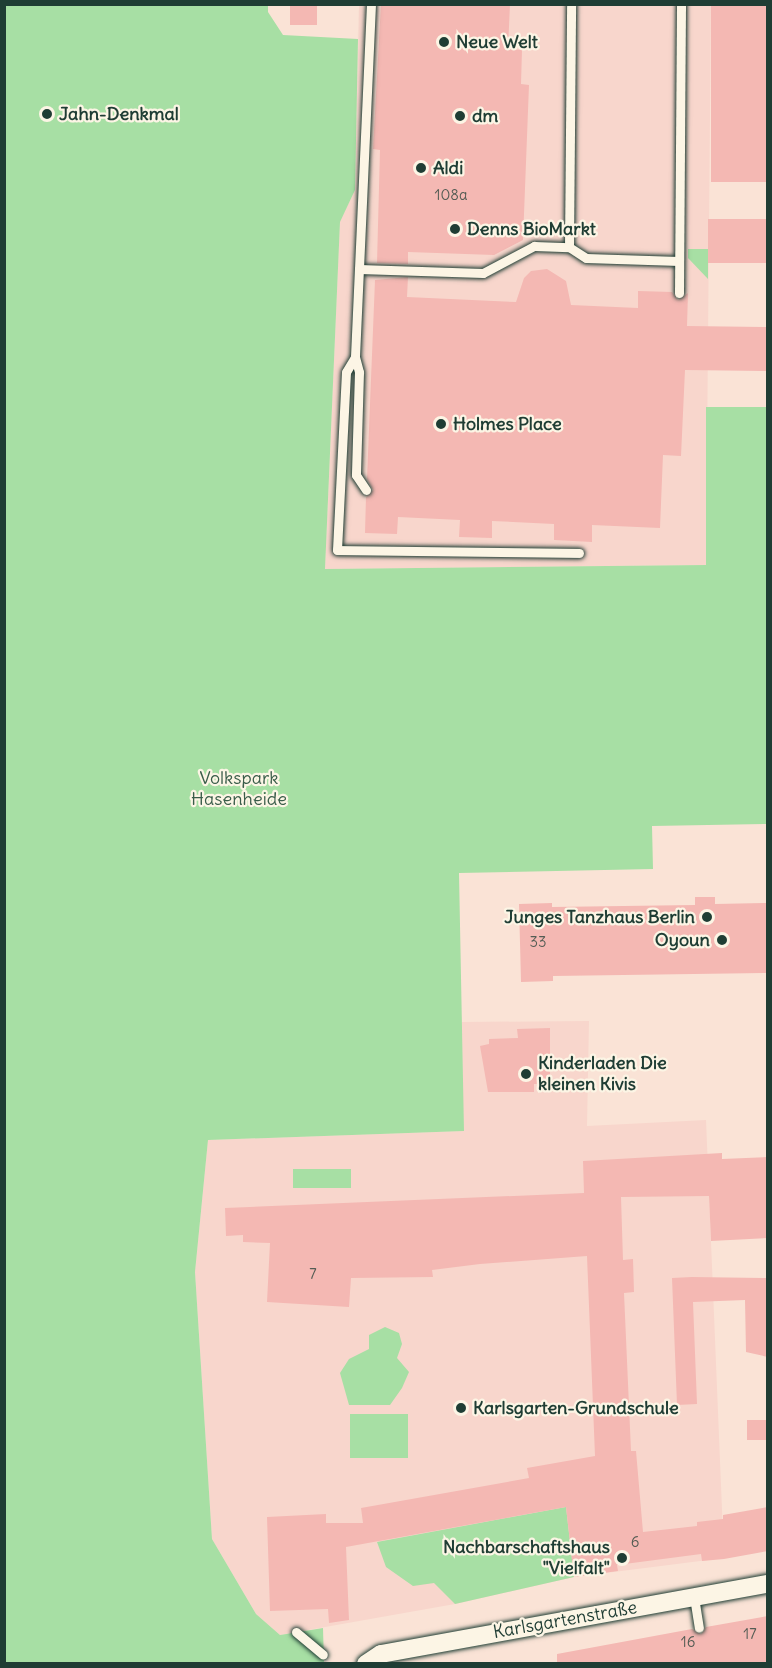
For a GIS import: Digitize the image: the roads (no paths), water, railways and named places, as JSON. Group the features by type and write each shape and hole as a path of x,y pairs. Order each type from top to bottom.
{"street":[{"name":"Karlsgartenstraße","path":"366,1664 381,1654 768,1584"}],"lane":[{"path":"366,490 356,475 359,372 355,357 371,4"},
{"path":"569,247 571,4"},
{"path":"679,293 681,4"},
{"path":"359,269 483,273 534,246 569,247 586,258 679,261"},
{"path":"355,357 346,372 337,550 579,553"},
{"path":"694,1597 699,1628"},
{"path":"296,1632 323,1655"}],"place":[{"name":"Neue Welt","path":"444,42"},
{"name":"Jahn-Denkmal","path":"47,114"},
{"name":"dm","path":"460,116"},
{"name":"Aldi","path":"421,168"},
{"name":"Denns BioMarkt","path":"455,229"},
{"name":"Holmes Place","path":"441,424"},
{"name":"Junges Tanzhaus Berlin","path":"707,917"},
{"name":"Oyoun","path":"722,940"},
{"name":"Kinderladen Die kleinen Kivis","path":"526,1074"},
{"name":"Karlsgarten-Grundschule","path":"461,1408"},
{"name":"Nachbarschaftshaus \"Vielfalt\"","path":"622,1558"}],"park label":[{"name":"Volkspark Hasenheide","path":"239,789"}]}
